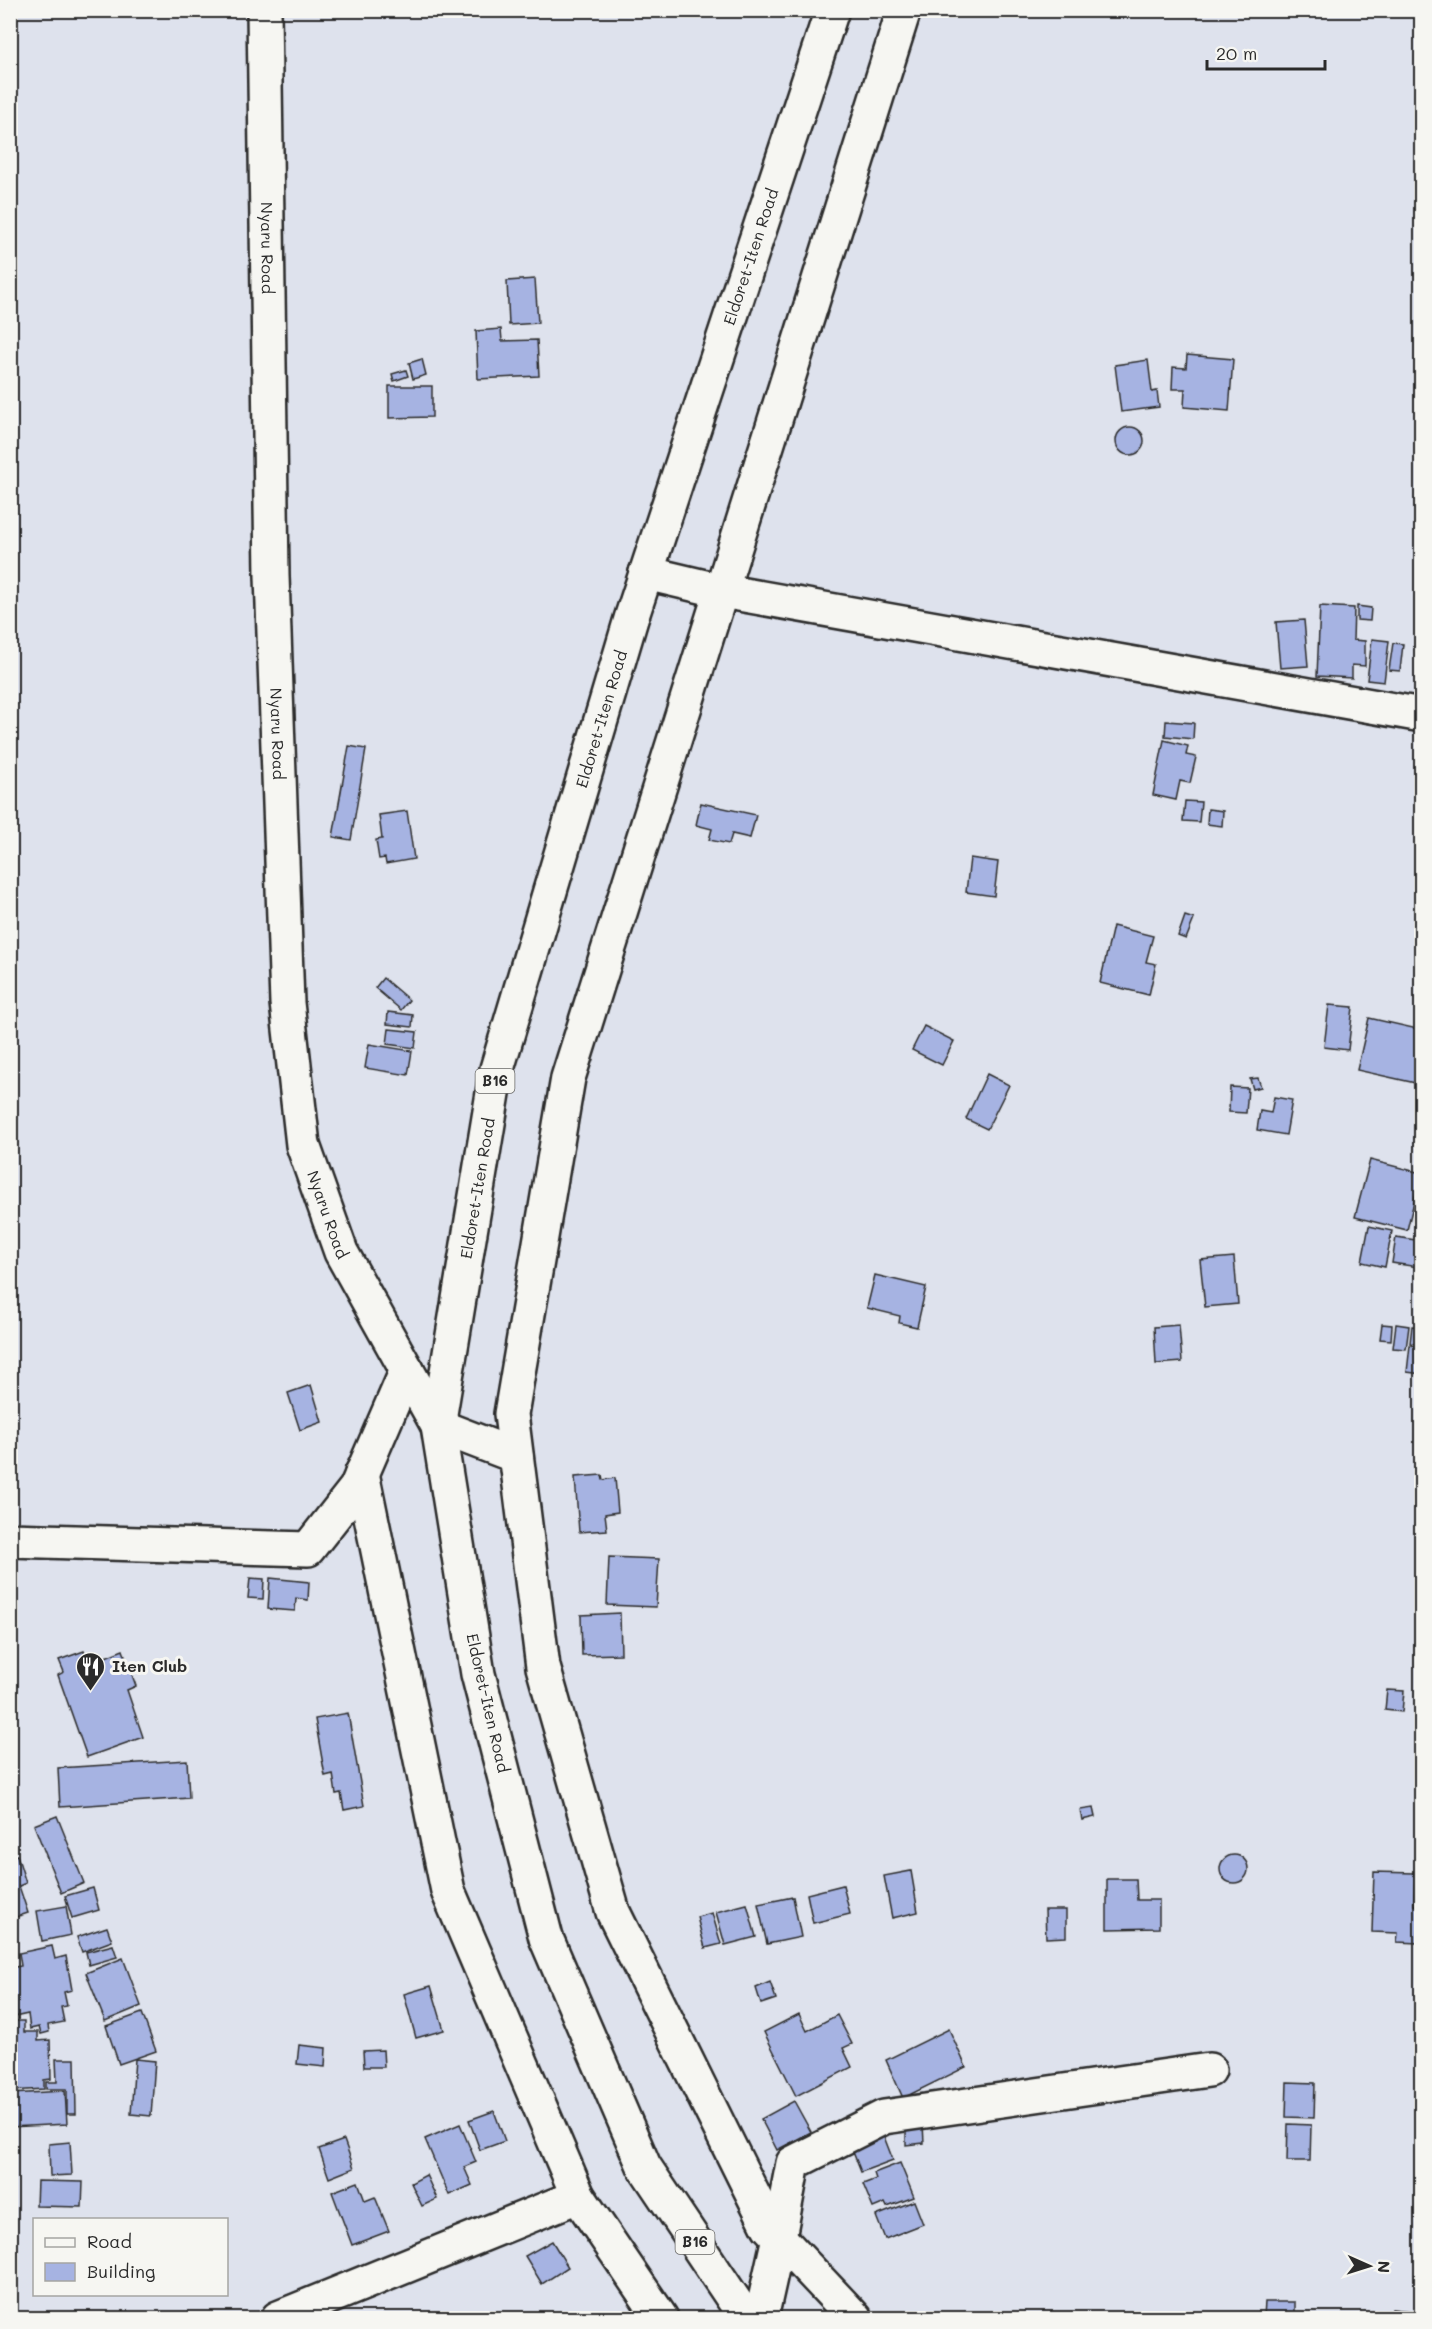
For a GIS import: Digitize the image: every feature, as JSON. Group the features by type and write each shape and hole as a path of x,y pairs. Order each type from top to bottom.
{"street":[{"name":"Nyaru Road","path":"264,10 272,576 287,1003 303,1145 341,1252 438,1426"},
{"name":"Eldoret-Iten Road","path":"746,2319 644,2166 546,1938 478,1674 438,1426 497,1070 631,619 832,10"},
{"path":"855,2319 769,2227 613,1912 543,1667 511,1414 568,1078 904,10"},
{"path":"646,573 722,591 1422,715"},
{"path":"10,1540 308,1550 356,1488 407,1370"},
{"path":"438,1426 516,1456"},
{"path":"362,1473 448,1891 578,2196 661,2319"},
{"path":"761,2319 793,2163 884,2117 1209,2070"},
{"path":"278,2319 578,2196"}],"building":[{"path":"535,279 538,323 509,325 507,281"},
{"path":"501,329 502,341 537,340 539,376 478,379 476,331"},
{"path":"1187,355 1233,359 1229,411 1184,407 1185,389 1172,389 1173,367 1186,368"},
{"path":"422,359 426,375 413,379 409,363"},
{"path":"1148,360 1152,392 1157,391 1159,407 1121,412 1115,365"},
{"path":"406,370 408,376 394,381 392,374"},
{"path":"389,386 432,386 432,417 389,418"},
{"path":"1130,427 1140,431 1144,441 1140,451 1130,455 1120,451 1116,441 1120,431"},
{"path":"1320,606 1354,608 1353,640 1365,641 1365,666 1352,665 1352,678 1317,676"},
{"path":"1357,606 1371,608 1370,621 1357,620"},
{"path":"1304,620 1308,666 1280,668 1276,622"},
{"path":"1372,639 1389,641 1384,682 1367,680"},
{"path":"1393,643 1403,644 1400,671 1389,670"},
{"path":"1166,721 1194,723 1193,739 1165,736"},
{"path":"1164,740 1188,746 1186,755 1196,757 1190,783 1180,781 1176,800 1153,795"},
{"path":"349,746 366,749 351,840 333,837"},
{"path":"1185,801 1201,802 1199,822 1183,821"},
{"path":"701,803 756,815 750,838 732,834 729,844 709,840 712,829 696,825"},
{"path":"1208,809 1223,811 1222,826 1207,824"},
{"path":"407,811 414,859 386,864 385,858 379,859 376,840 382,839 379,815"},
{"path":"970,858 998,862 994,896 966,892"},
{"path":"1185,916 1194,919 1186,939 1178,936"},
{"path":"1113,926 1153,936 1146,962 1156,964 1149,995 1100,983"},
{"path":"383,978 409,1000 401,1010 375,988"},
{"path":"1329,1005 1353,1007 1348,1050 1324,1047"},
{"path":"388,1012 413,1015 412,1027 387,1024"},
{"path":"1369,1018 1422,1030 1420,1084 1357,1070"},
{"path":"924,1026 954,1041 942,1065 912,1050"},
{"path":"389,1029 417,1032 415,1048 387,1044"},
{"path":"369,1044 412,1051 408,1075 365,1068"},
{"path":"987,1074 1009,1085 987,1129 966,1119"},
{"path":"1258,1078 1261,1087 1253,1089 1250,1079"},
{"path":"1230,1087 1248,1088 1246,1113 1229,1112"},
{"path":"1274,1097 1292,1100 1286,1135 1257,1130 1260,1111 1271,1113"},
{"path":"1370,1160 1421,1173 1407,1230 1355,1217"},
{"path":"1369,1226 1392,1231 1385,1267 1362,1262"},
{"path":"1396,1237 1422,1241 1418,1267 1392,1263"},
{"path":"1234,1257 1238,1304 1205,1307 1200,1260"},
{"path":"875,1275 926,1287 917,1327 899,1323 900,1316 867,1308"},
{"path":"1382,1324 1392,1325 1391,1340 1380,1339"},
{"path":"1396,1324 1409,1326 1406,1349 1393,1348"},
{"path":"1179,1325 1182,1362 1156,1364 1154,1327"},
{"path":"1412,1326 1422,1327 1422,1344 1410,1343"},
{"path":"1410,1345 1422,1347 1422,1374 1407,1372"},
{"path":"311,1385 322,1422 300,1430 288,1393"},
{"path":"602,1475 603,1480 615,1478 618,1512 605,1514 607,1530 579,1532 575,1477"},
{"path":"609,1557 659,1559 656,1607 607,1605"},
{"path":"250,1578 264,1579 263,1599 248,1598"},
{"path":"270,1578 309,1582 308,1600 296,1598 295,1611 268,1609"},
{"path":"620,1613 621,1654 582,1655 581,1615"},
{"path":"123,1650 136,1686 127,1690 143,1737 87,1757 58,1675 64,1672 59,1660 84,1651 88,1664"},
{"path":"1387,1690 1404,1691 1402,1712 1385,1710"},
{"path":"348,1713 364,1806 344,1810 341,1793 336,1794 333,1774 325,1776 315,1719"},
{"path":"187,1760 189,1798 60,1807 58,1768"},
{"path":"1093,1808 1095,1817 1082,1820 1080,1810"},
{"path":"57,1816 84,1883 61,1893 34,1825"},
{"path":"17,1855 26,1883 19,1886 28,1913 10,1919 10,1857"},
{"path":"1234,1855 1244,1859 1248,1869 1244,1879 1234,1883 1224,1879 1220,1869 1224,1859"},
{"path":"911,1871 918,1912 892,1918 884,1876"},
{"path":"1374,1872 1415,1873 1414,1905 1420,1906 1418,1943 1397,1942 1398,1933 1372,1932"},
{"path":"1107,1879 1136,1879 1137,1900 1159,1900 1159,1928 1107,1929"},
{"path":"843,1885 850,1914 813,1923 807,1894"},
{"path":"93,1888 99,1910 72,1918 65,1896"},
{"path":"793,1897 801,1937 767,1944 758,1904"},
{"path":"747,1904 756,1937 725,1945 716,1912"},
{"path":"66,1906 71,1935 42,1941 37,1911"},
{"path":"1045,1910 1066,1910 1066,1937 1046,1938"},
{"path":"712,1913 721,1944 705,1948 697,1917"},
{"path":"107,1927 112,1941 82,1952 77,1937"},
{"path":"113,1945 117,1957 89,1965 86,1952"},
{"path":"52,1946 55,1959 66,1956 72,1990 64,1992 67,2006 61,2007 64,2022 48,2025 49,2032 41,2034 39,2027 30,2029 28,2014 10,2018 10,1968 21,1966 19,1953"},
{"path":"123,1958 141,2006 105,2021 86,1973"},
{"path":"770,1982 776,1999 761,2004 756,1988"},
{"path":"431,1986 444,2030 416,2038 404,1994"},
{"path":"142,2013 156,2051 119,2064 106,2026"},
{"path":"799,2014 807,2031 837,2015 852,2044 843,2048 852,2067 796,2096 764,2032"},
{"path":"10,2021 24,2021 24,2032 38,2032 38,2041 50,2040 51,2079 44,2080 44,2089 10,2091"},
{"path":"949,2029 966,2067 903,2098 886,2060"},
{"path":"299,2045 326,2048 325,2067 297,2064"},
{"path":"383,2050 384,2067 364,2067 363,2051"},
{"path":"56,2059 75,2059 76,2114 67,2114 67,2089 46,2089 46,2082 57,2082"},
{"path":"135,2059 155,2061 151,2116 131,2114"},
{"path":"1287,2082 1315,2083 1314,2118 1286,2117"},
{"path":"65,2091 67,2124 10,2127 10,2094"},
{"path":"794,2101 811,2132 777,2150 761,2119"},
{"path":"494,2111 505,2141 480,2150 469,2120"},
{"path":"460,2124 476,2162 464,2167 472,2185 449,2195 425,2139"},
{"path":"923,2124 924,2143 906,2145 906,2125"},
{"path":"1288,2124 1311,2125 1310,2161 1287,2161"},
{"path":"881,2129 893,2160 861,2172 849,2142"},
{"path":"344,2140 354,2168 329,2178 319,2149"},
{"path":"70,2142 72,2175 50,2176 49,2144"},
{"path":"900,2163 914,2197 887,2207 885,2203 873,2208 863,2184 876,2179 874,2173"},
{"path":"426,2175 437,2199 422,2206 411,2183"},
{"path":"37,2181 83,2182 82,2207 36,2206"},
{"path":"358,2182 365,2201 375,2197 389,2231 352,2245 332,2192"},
{"path":"914,2201 923,2224 885,2239 876,2216"},
{"path":"552,2241 568,2267 542,2284 525,2256"},
{"path":"1265,2302 1295,2302 1295,2315 1264,2316"},
{"path":"1392,2309 1422,2312 1422,2318 1391,2318"}],"place":[{"name":"Iten Club","path":"91,1692"}]}
